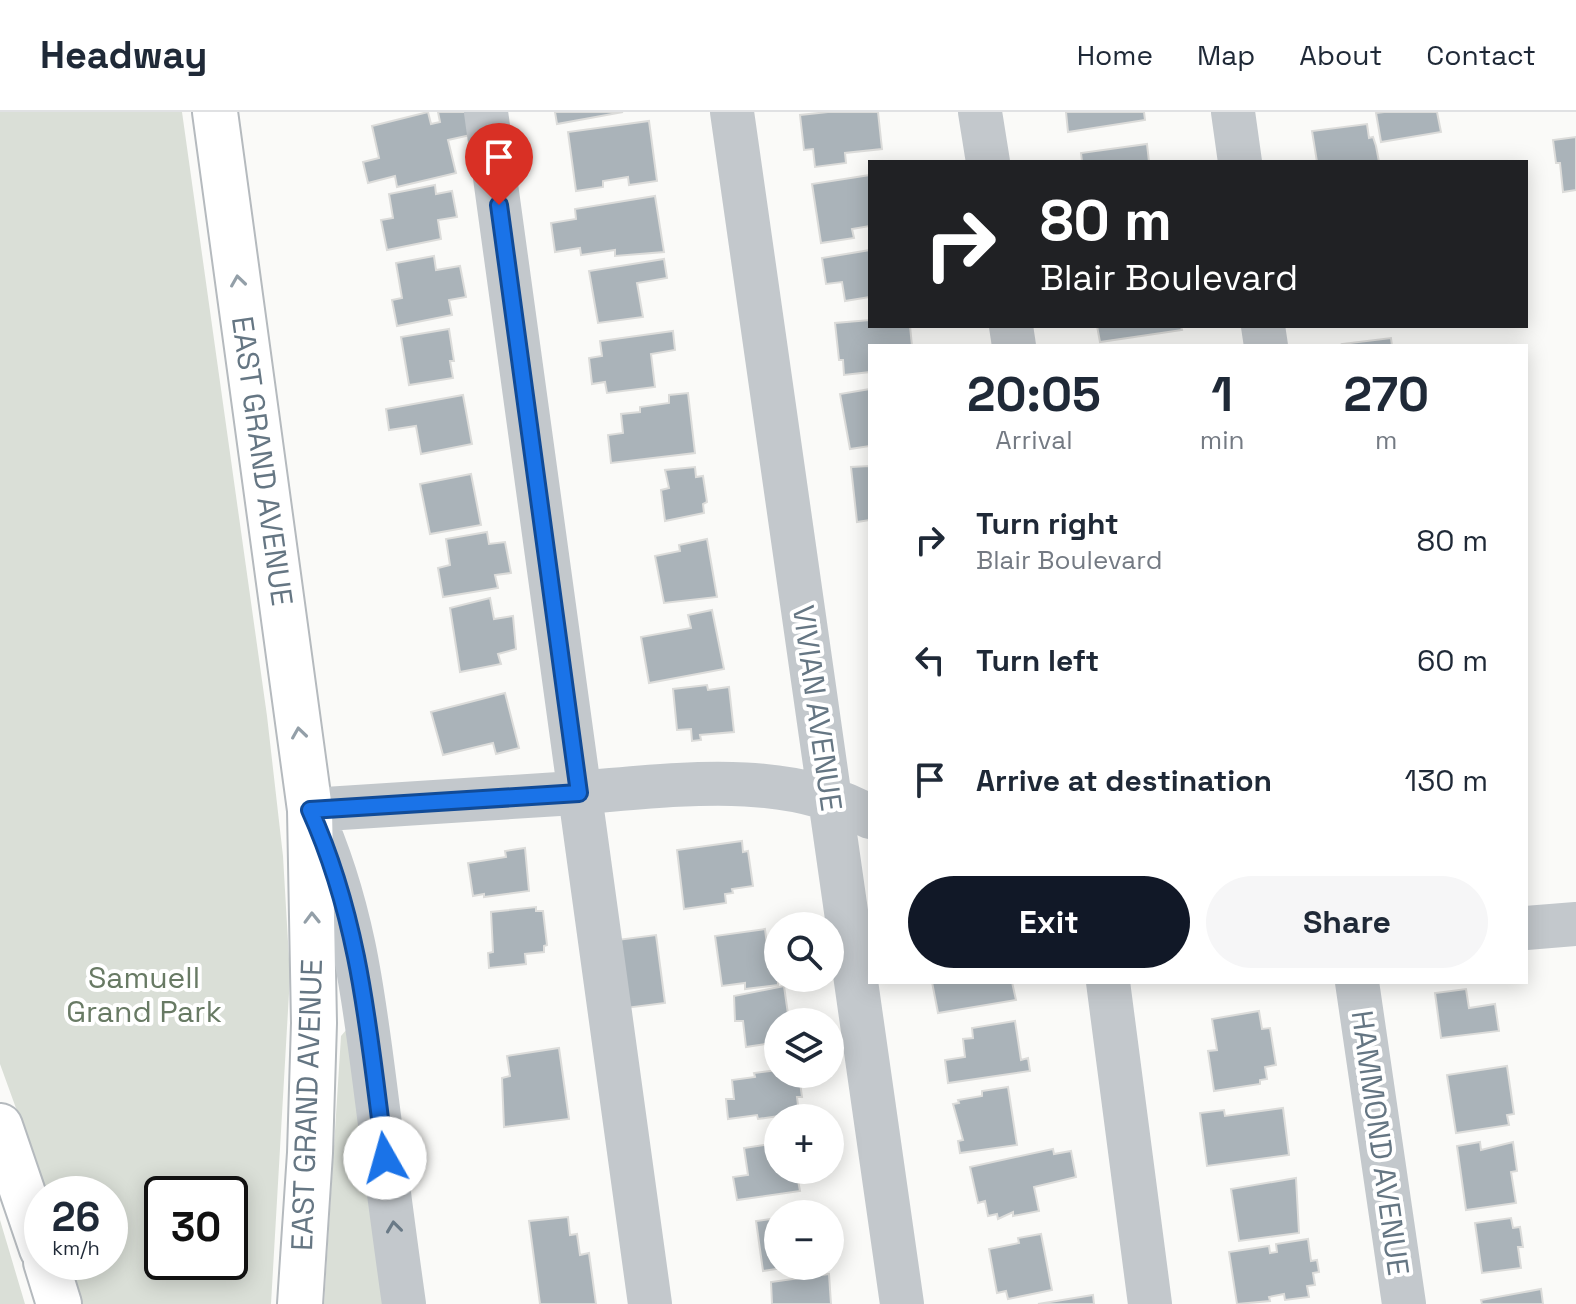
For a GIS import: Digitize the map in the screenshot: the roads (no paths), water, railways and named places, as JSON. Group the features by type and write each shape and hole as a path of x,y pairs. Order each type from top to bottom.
{"main road":[{"name":"EAST GRAND AVENUE","path":"215,112 310,810 314,1023 310,1153 300,1304"},
{"path":"0,1126 24,1196"},
{"path":"52,1280 59,1304"}],"street":[{"path":"486,112 650,1304"},
{"name":"VIVIAN AVENUE","path":"732,112 902,1304"},
{"path":"980,112 988,160"},
{"path":"1233,112 1240,160"},
{"path":"310,810 716,783 796,790 830,799 868,816"},
{"name":"EAST GRAND AVENUE","path":"310,810 330,854 344,899 362,982 404,1304"},
{"path":"1528,928 1576,924"},
{"path":"1108,984 1150,1304"},
{"name":"HAMMOND AVENUE","path":"1357,984 1404,1304"}],"park label":[{"name":"Samuell Grand Park","path":"144,995"}]}
